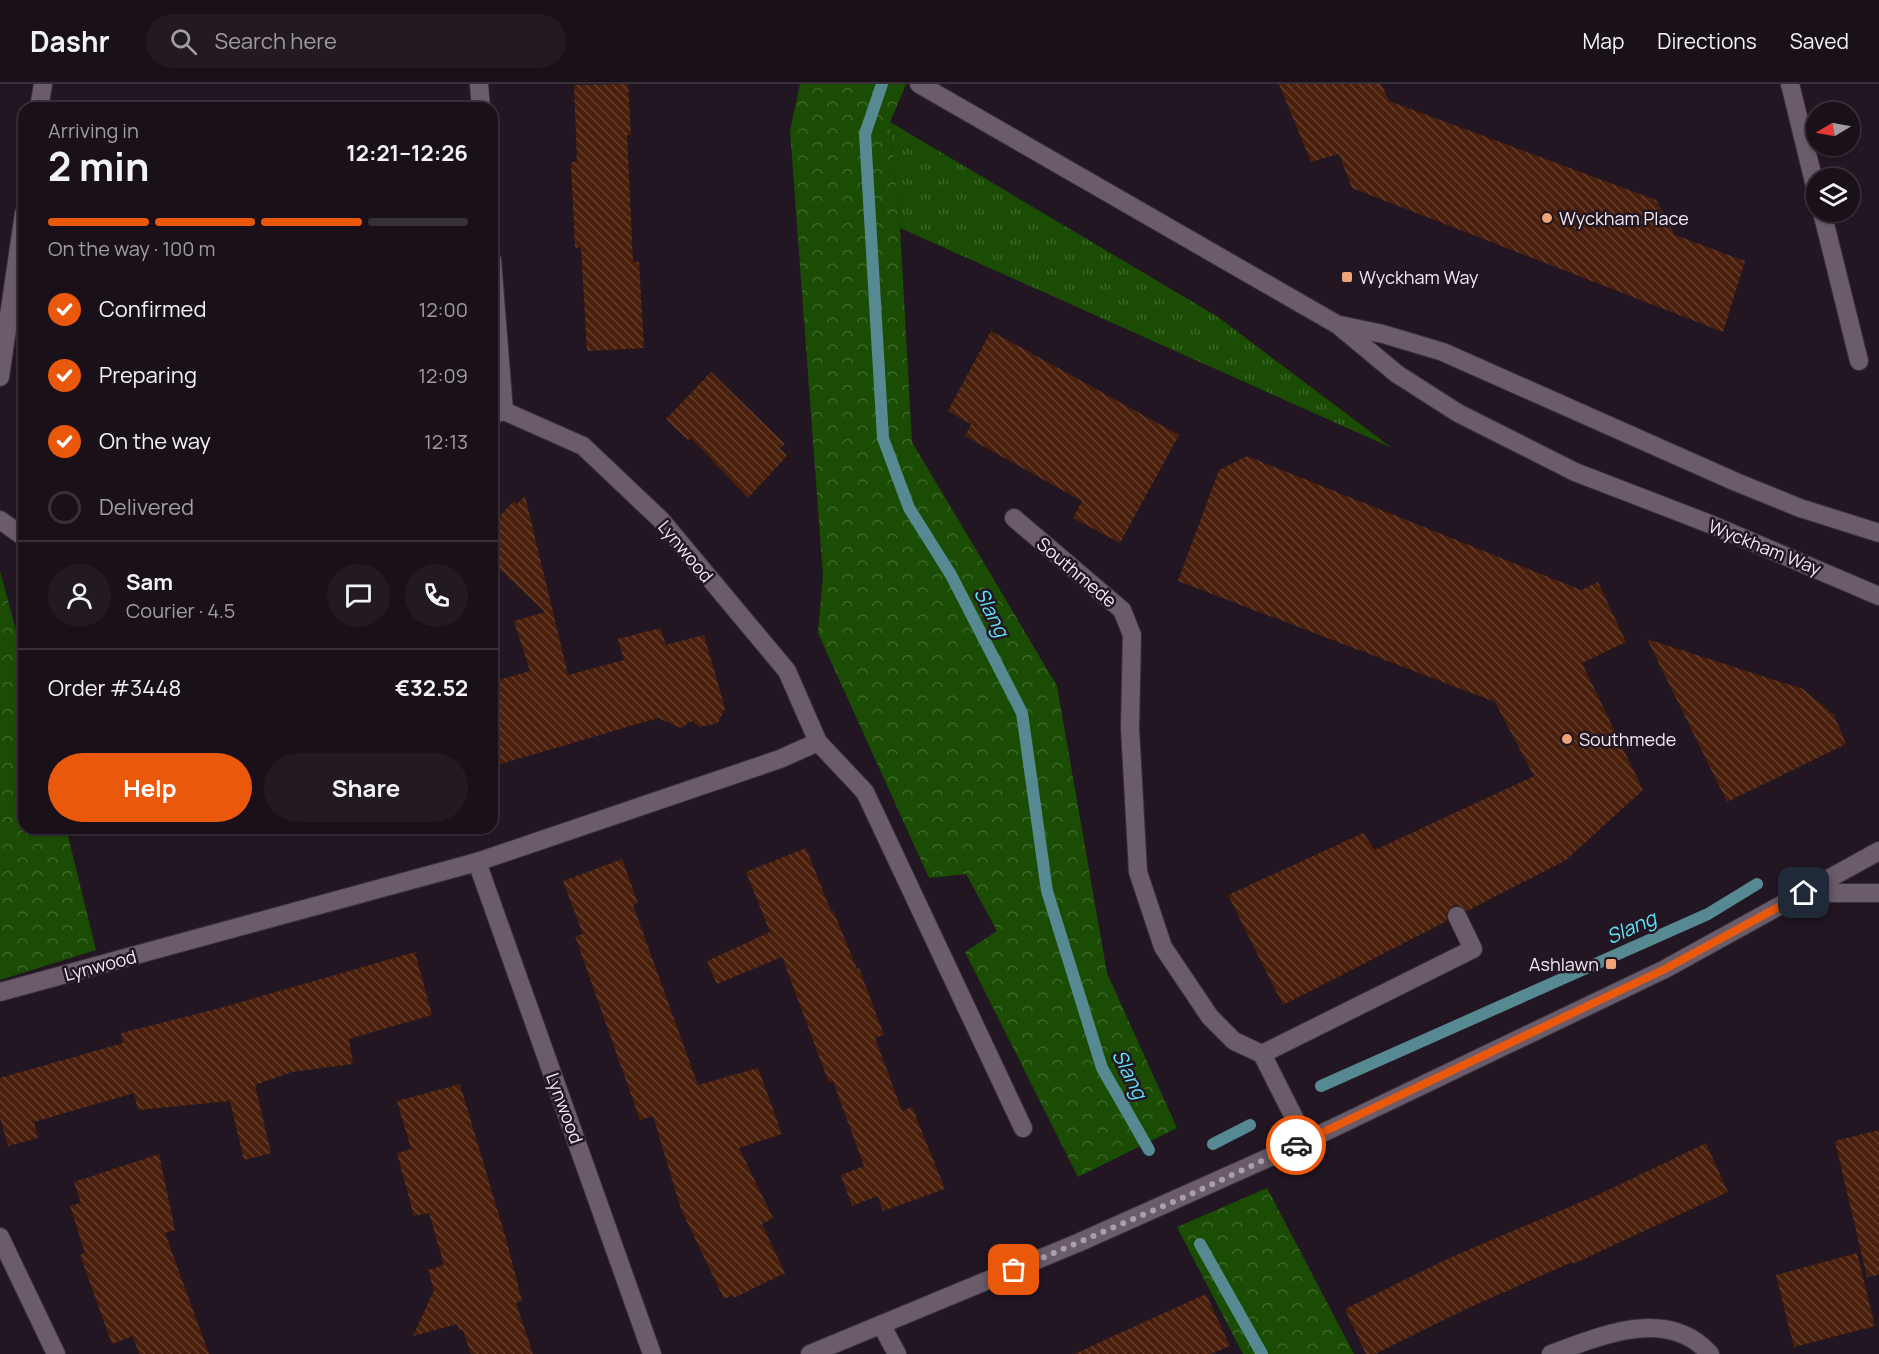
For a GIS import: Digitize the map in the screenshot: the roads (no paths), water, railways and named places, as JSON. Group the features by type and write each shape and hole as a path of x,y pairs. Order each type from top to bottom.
{"street":[{"path":"40,102 43,84"},
{"path":"479,84 480,102"},
{"name":"Wyckham Way","path":"919,84 1338,325 1397,374 1458,413 1575,472 1744,538 1879,596"},
{"path":"1790,84 1811,168"},
{"path":"1824,222 1859,361"},
{"path":"0,377 18,254"},
{"name":"Wyckham Way","path":"1338,325 1383,334 1443,352 1736,482 1811,511 1879,533"},
{"name":"Lynwood","path":"498,413 583,446 661,520 787,671 818,742 864,792 1023,1128"},
{"name":"Southmede","path":"1014,518 1122,609 1132,634 1130,728 1138,872 1163,947 1210,1017 1234,1041 1262,1054"},
{"path":"0,520 18,533"},
{"name":"Lynwood","path":"0,992 477,862 780,759 818,742"},
{"path":"810,1354 882,1326 1167,1205 1306,1141 1656,973 1879,851"},
{"name":"Lynwood","path":"477,862 652,1354"},
{"path":"1804,893 1879,893"},
{"path":"1306,1141 1262,1054 1473,949 1457,916"},
{"path":"0,1237 56,1354"},
{"path":"882,1326 897,1354"},
{"path":"1551,1354 1611,1332 1651,1326 1682,1335 1703,1346 1710,1354"}],"waterway":[{"name":"Slang","path":"882,84 865,134 883,438 909,508 951,575 1022,713 1047,891 1102,1068 1149,1150"},
{"name":"Slang","path":"1321,1086 1708,914 1757,884"},
{"name":"Slang","path":"1213,1144 1250,1125"},
{"path":"1200,1244 1262,1354"}],"place":[{"name":"Wyckham Place","path":"1547,218"},
{"name":"Wyckham Way","path":"1347,277"},
{"name":"Southmede","path":"1567,739"},
{"name":"Ashlawn","path":"1611,964"}]}
